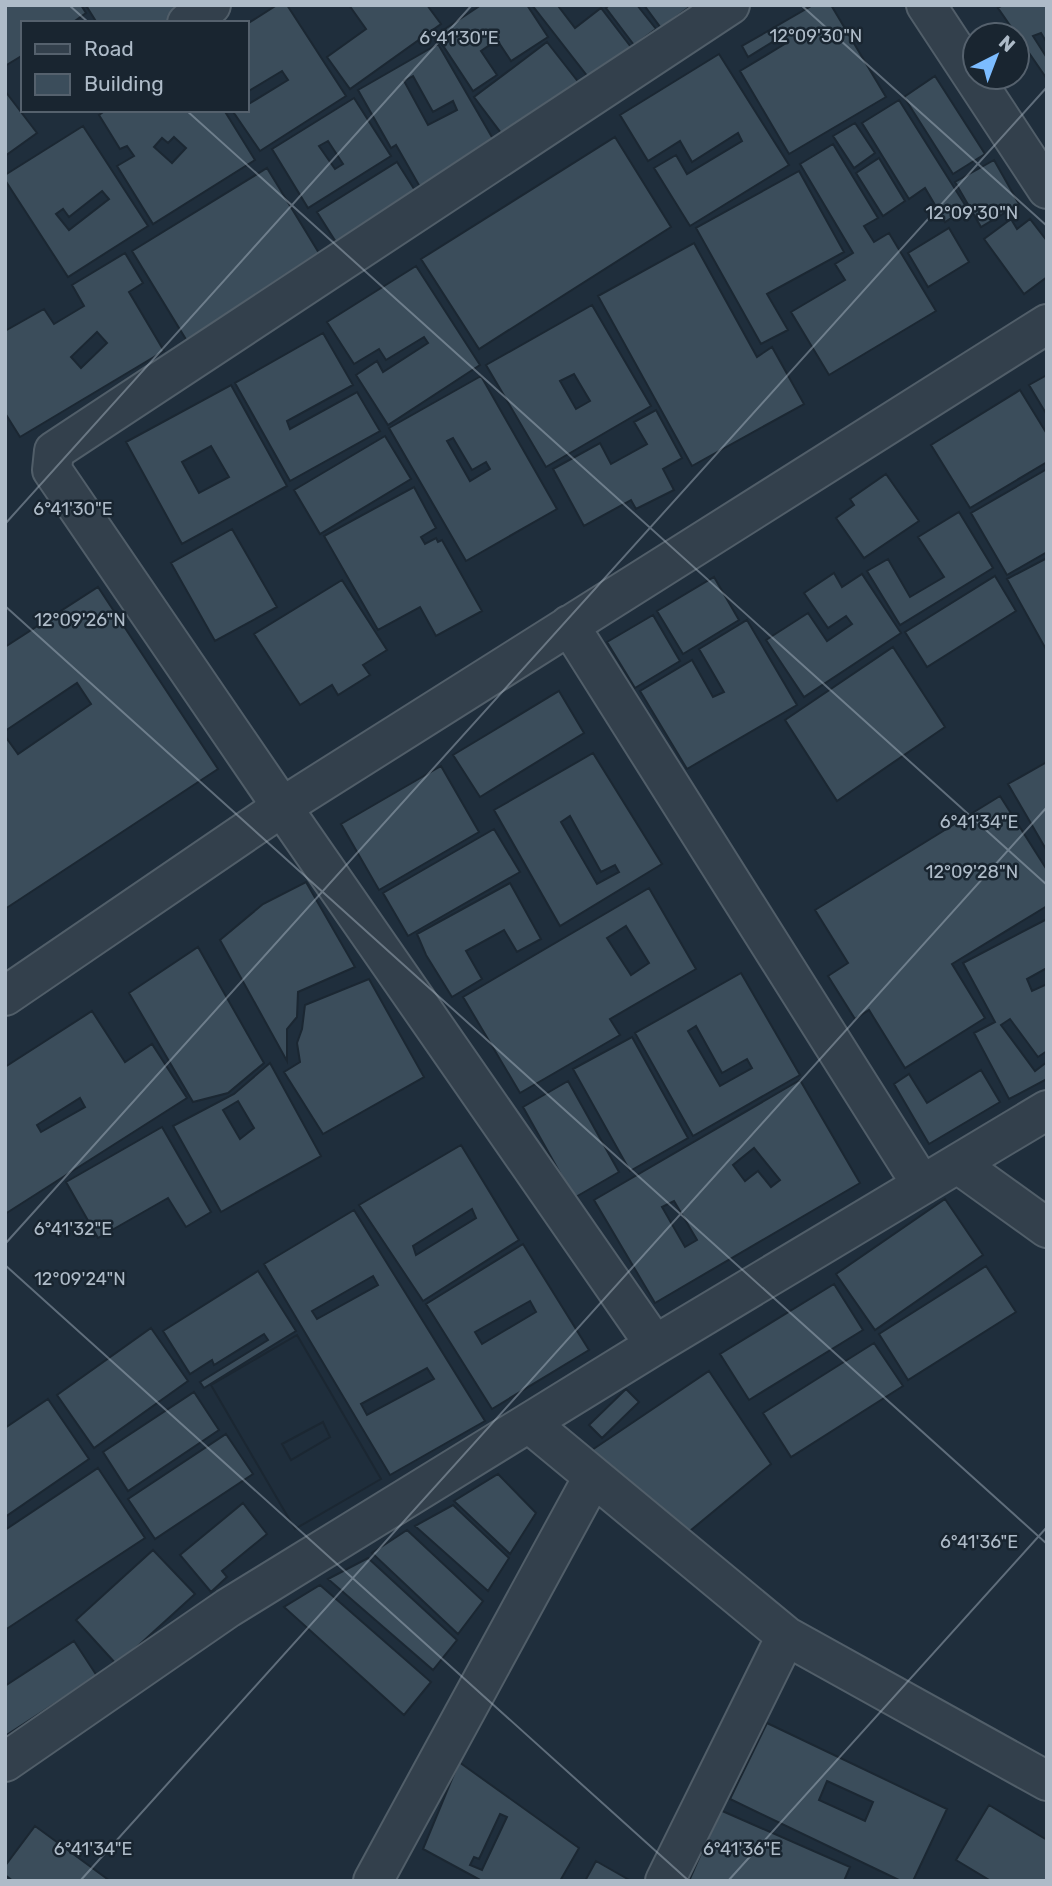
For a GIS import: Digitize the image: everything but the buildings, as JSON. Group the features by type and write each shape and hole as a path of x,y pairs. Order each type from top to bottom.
{"street":[{"path":"190,21 211,5"},
{"path":"655,1345 52,470 54,451 730,5"},
{"path":"926,5 1047,189"},
{"path":"5,996 282,807 1047,324"},
{"path":"569,625 922,1185"},
{"path":"5,1762 228,1608 655,1345 1047,1110"},
{"path":"958,1164 1047,1228"},
{"path":"529,1423 786,1636 1047,1781"},
{"path":"373,1881 593,1477"},
{"path":"665,1881 786,1636"}]}
